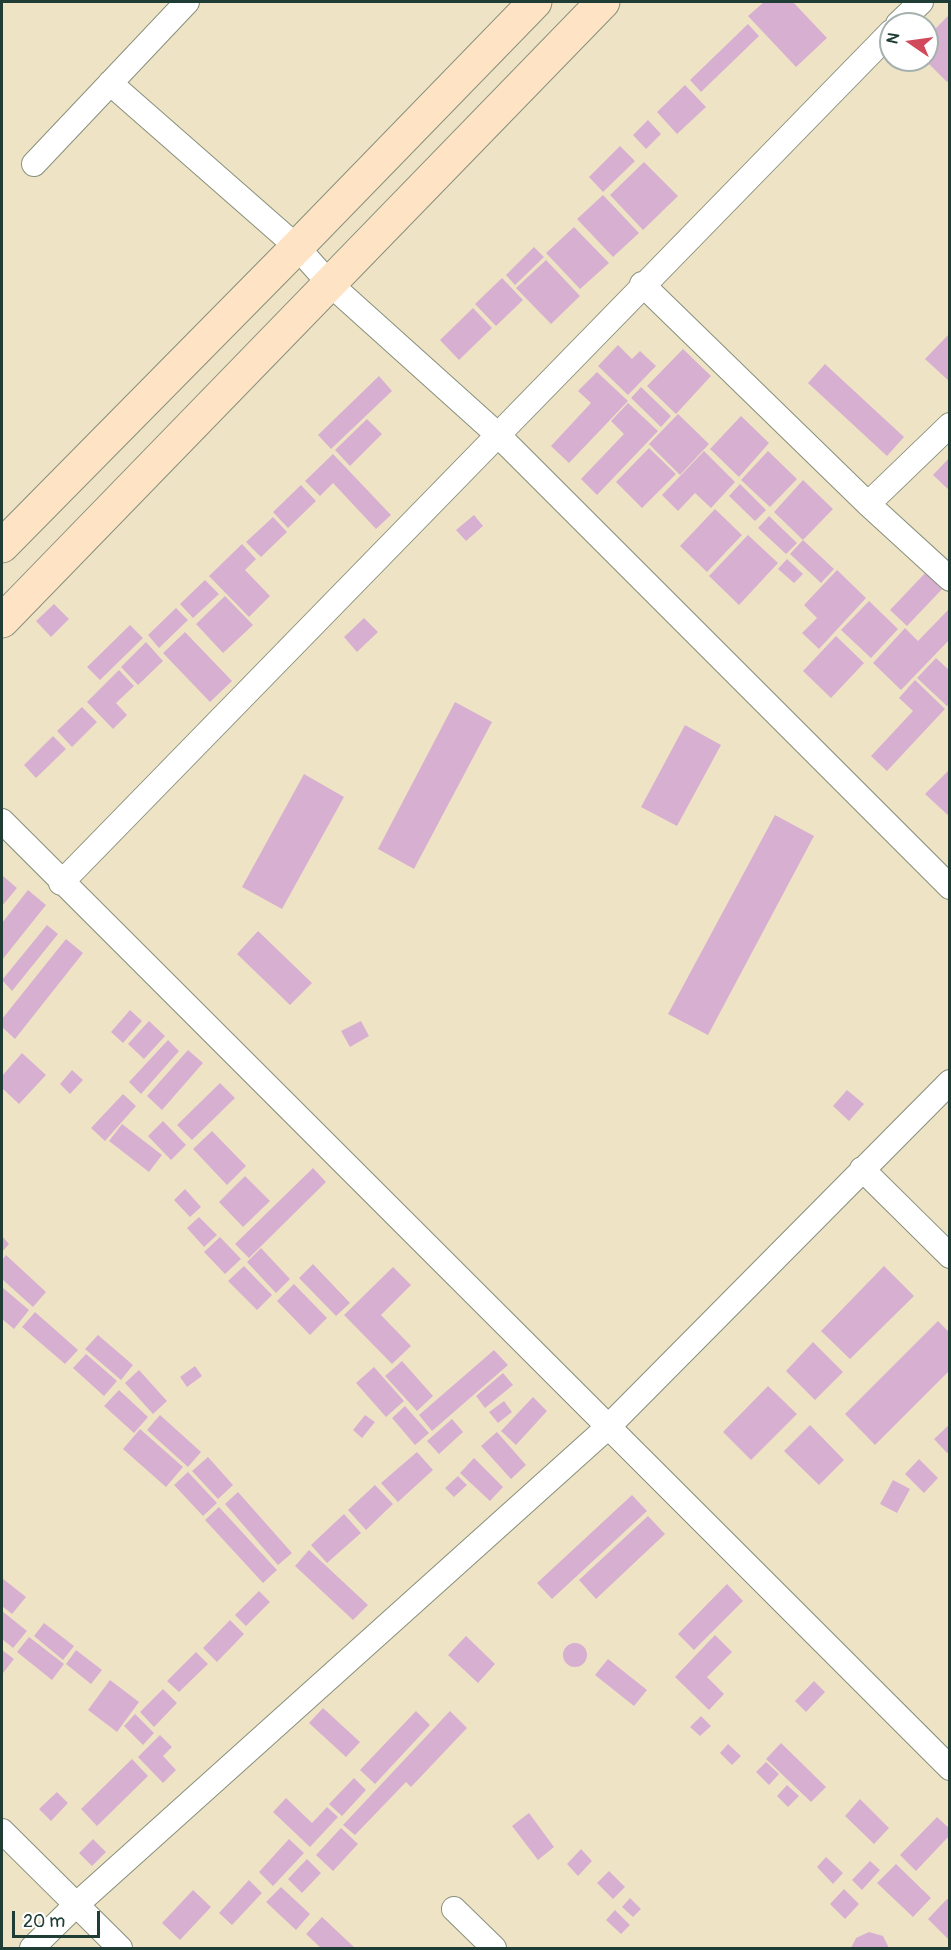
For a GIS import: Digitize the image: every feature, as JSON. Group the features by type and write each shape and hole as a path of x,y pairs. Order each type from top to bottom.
{"main road":[{"path":"2,546 535,2"},
{"path":"2,621 603,2"}],"street":[{"path":"34,164 187,2"},
{"path":"61,883 879,44"},
{"path":"110,83 297,247 329,283 498,435 950,887"},
{"path":"642,285 868,504 950,579"},
{"path":"868,504 950,425"},
{"path":"2,821 61,883 950,1768"},
{"path":"32,1948 76,1905 608,1427 950,1082"},
{"path":"862,1169 950,1256"},
{"path":"2,1830 120,1948"},
{"path":"454,1910 494,1948"}],"building":[{"path":"764,2 793,2 827,38 796,67 748,16"},
{"path":"950,14 950,79 947,82 937,72 939,72 939,25"},
{"path":"748,24 759,36 701,92 690,80"},
{"path":"685,85 706,107 677,134 657,112"},
{"path":"648,120 661,134 646,149 633,135"},
{"path":"620,146 635,161 603,192 589,177"},
{"path":"644,162 678,196 643,230 610,195"},
{"path":"603,195 639,233 613,257 577,219"},
{"path":"574,227 609,263 580,289 546,253"},
{"path":"534,247 544,257 515,285 506,275"},
{"path":"546,260 580,296 551,324 516,288"},
{"path":"502,278 523,300 496,326 475,304"},
{"path":"473,308 492,328 459,360 440,340"},
{"path":"950,333 950,382 925,359"},
{"path":"618,345 632,359 640,351 656,366 628,395 598,366"},
{"path":"683,349 711,376 676,414 647,386"},
{"path":"825,364 904,437 887,456 808,383"},
{"path":"597,372 628,401 569,463 551,446 591,403 578,391"},
{"path":"379,376 392,391 331,449 318,435"},
{"path":"641,387 671,416 661,427 631,398"},
{"path":"628,403 658,431 597,495 581,479 624,434 611,421"},
{"path":"678,414 709,444 680,475 649,444"},
{"path":"741,416 769,443 739,477 710,449"},
{"path":"367,419 382,434 350,466 335,450"},
{"path":"649,448 676,474 642,508 616,482"},
{"path":"704,451 735,482 711,508 695,493 678,511 662,495"},
{"path":"768,451 797,479 770,507 741,480"},
{"path":"333,454 391,515 376,529 333,483 320,496 305,481"},
{"path":"950,457 950,491 933,475"},
{"path":"803,480 833,509 803,540 774,512"},
{"path":"740,484 766,510 755,521 729,496"},
{"path":"301,485 316,501 288,528 273,512"},
{"path":"715,509 742,535 707,572 680,546"},
{"path":"474,515 483,526 466,541 456,530"},
{"path":"769,516 797,543 786,554 758,528"},
{"path":"273,517 287,532 261,557 246,542"},
{"path":"748,535 778,563 739,605 709,576"},
{"path":"803,540 834,569 821,583 790,554"},
{"path":"242,544 256,559 245,570 270,596 249,617 209,576"},
{"path":"787,559 803,574 794,583 778,569"},
{"path":"929,569 946,585 907,626 890,610"},
{"path":"837,570 866,598 819,649 802,633 817,618 804,605"},
{"path":"205,580 219,594 193,618 180,604"},
{"path":"225,596 253,625 223,653 196,624"},
{"path":"869,601 898,629 871,658 841,630"},
{"path":"54,604 69,619 51,637 36,621"},
{"path":"176,608 188,620 159,648 148,635"},
{"path":"950,608 950,639 901,690 873,663 905,628 918,641"},
{"path":"364,618 378,632 357,652 344,637"},
{"path":"130,625 143,638 100,680 87,667"},
{"path":"185,632 232,681 210,702 163,653"},
{"path":"836,636 864,663 831,698 803,671"},
{"path":"146,642 163,661 138,685 121,667"},
{"path":"936,658 950,671 950,704 947,706 917,678"},
{"path":"119,670 134,686 116,703 127,715 113,729 87,702"},
{"path":"915,680 945,709 887,771 871,756 913,711 899,698"},
{"path":"455,702 492,722 414,869 378,849"},
{"path":"82,707 97,722 72,747 57,731"},
{"path":"685,725 721,745 677,826 641,807"},
{"path":"53,736 66,749 36,778 24,765"},
{"path":"950,769 950,817 925,794"},
{"path":"304,774 344,797 282,909 242,887"},
{"path":"775,815 814,836 708,1035 668,1014"},
{"path":"2,877 17,888 2,906"},
{"path":"28,890 46,905 2,960 2,923"},
{"path":"47,925 58,934 12,991 2,980"},
{"path":"258,931 312,983 290,1005 237,954"},
{"path":"66,939 83,953 15,1039 2,1027 2,1019"},
{"path":"130,1010 142,1021 123,1043 111,1032"},
{"path":"149,1021 165,1036 144,1059 128,1044"},
{"path":"361,1021 369,1036 350,1047 341,1031"},
{"path":"168,1040 179,1051 141,1094 129,1082"},
{"path":"188,1050 203,1063 162,1110 147,1096"},
{"path":"22,1053 46,1075 19,1104 2,1088 2,1076"},
{"path":"72,1070 83,1080 70,1094 60,1084"},
{"path":"220,1083 235,1098 192,1140 177,1125"},
{"path":"847,1090 864,1104 849,1121 833,1106"},
{"path":"123,1094 136,1106 105,1141 91,1128"},
{"path":"163,1121 186,1145 171,1160 148,1136"},
{"path":"122,1124 162,1155 149,1172 109,1141"},
{"path":"212,1131 246,1166 227,1185 193,1149"},
{"path":"313,1168 326,1182 249,1258 235,1244"},
{"path":"245,1176 270,1201 243,1227 219,1202"},
{"path":"185,1189 201,1207 190,1217 174,1200"},
{"path":"199,1217 217,1235 204,1247 187,1228"},
{"path":"2,1236 9,1244 2,1252"},
{"path":"220,1237 241,1259 225,1274 204,1252"},
{"path":"261,1248 290,1279 276,1293 247,1262"},
{"path":"6,1255 46,1292 33,1307 2,1279 2,1260"},
{"path":"313,1264 350,1303 336,1316 299,1278"},
{"path":"244,1266 272,1295 257,1310 228,1281"},
{"path":"884,1266 914,1296 850,1359 821,1331"},
{"path":"393,1267 411,1285 381,1315 411,1346 392,1364 344,1315"},
{"path":"294,1284 327,1318 310,1335 277,1301"},
{"path":"2,1287 29,1310 14,1329 2,1319"},
{"path":"35,1312 78,1350 65,1364 22,1327"},
{"path":"938,1321 950,1333 950,1370 875,1445 845,1414"},
{"path":"98,1335 133,1365 121,1380 85,1349"},
{"path":"813,1342 843,1372 815,1400 786,1371"},
{"path":"494,1350 508,1365 432,1431 419,1415"},
{"path":"86,1354 117,1381 104,1396 73,1368"},
{"path":"402,1361 433,1396 417,1411 385,1376"},
{"path":"195,1366 202,1376 187,1387 180,1377"},
{"path":"374,1367 404,1401 386,1417 356,1383"},
{"path":"139,1370 167,1401 153,1414 125,1383"},
{"path":"503,1373 513,1385 485,1408 476,1396"},
{"path":"768,1386 797,1414 751,1460 723,1432"},
{"path":"119,1390 148,1417 134,1433 104,1406"},
{"path":"533,1397 547,1411 516,1445 501,1431"},
{"path":"504,1401 512,1412 498,1423 489,1412"},
{"path":"405,1406 429,1433 415,1445 392,1418"},
{"path":"160,1415 201,1452 188,1467 147,1430"},
{"path":"365,1415 375,1422 362,1438 353,1430"},
{"path":"452,1419 463,1432 439,1454 427,1441"},
{"path":"950,1424 950,1451 947,1453 934,1439"},
{"path":"810,1425 844,1460 819,1485 784,1451"},
{"path":"140,1429 183,1467 166,1487 123,1449"},
{"path":"497,1432 526,1465 511,1479 481,1446"},
{"path":"417,1452 433,1470 398,1502 381,1483"},
{"path":"208,1457 233,1485 218,1499 192,1471"},
{"path":"474,1458 503,1487 490,1501 460,1473"},
{"path":"919,1459 938,1478 924,1493 905,1474"},
{"path":"188,1472 217,1503 203,1516 174,1485"},
{"path":"458,1476 467,1485 454,1497 445,1488"},
{"path":"893,1480 910,1489 897,1513 880,1504"},
{"path":"375,1485 393,1504 366,1530 348,1510"},
{"path":"238,1492 292,1553 278,1565 225,1504"},
{"path":"632,1495 647,1511 552,1599 537,1583"},
{"path":"219,1507 277,1570 263,1583 205,1520"},
{"path":"344,1514 361,1533 327,1563 311,1545"},
{"path":"648,1516 665,1534 596,1599 579,1580"},
{"path":"309,1550 368,1605 353,1620 295,1566"},
{"path":"2,1578 26,1597 12,1614 2,1606"},
{"path":"727,1584 743,1601 694,1650 678,1634"},
{"path":"259,1591 270,1602 246,1626 235,1615"},
{"path":"2,1611 27,1631 13,1648 2,1639"},
{"path":"230,1620 244,1634 217,1662 203,1648"},
{"path":"44,1623 74,1646 63,1660 34,1636"},
{"path":"715,1635 732,1652 707,1677 724,1694 709,1710 675,1677"},
{"path":"466,1636 495,1664 478,1683 448,1655"},
{"path":"29,1637 64,1664 52,1680 17,1652"},
{"path":"575,1643 580,1644 586,1650 586,1660 580,1666 575,1667 570,1666 564,1660 563,1655 564,1650 570,1644"},
{"path":"2,1650 14,1659 3,1673 2,1672"},
{"path":"76,1650 102,1670 91,1684 66,1664"},
{"path":"196,1652 208,1664 179,1692 167,1681"},
{"path":"608,1659 647,1690 634,1706 595,1675"},
{"path":"110,1680 139,1702 117,1732 88,1710"},
{"path":"814,1681 825,1692 806,1712 795,1701"},
{"path":"163,1689 177,1703 154,1727 140,1712"},
{"path":"323,1708 360,1742 346,1757 309,1723"},
{"path":"416,1711 430,1725 375,1784 360,1770"},
{"path":"450,1711 467,1728 411,1787 406,1782 355,1835 343,1825"},
{"path":"135,1714 154,1733 143,1745 124,1726"},
{"path":"701,1716 711,1726 700,1736 690,1727"},
{"path":"160,1735 172,1747 163,1756 176,1770 163,1783 138,1757"},
{"path":"781,1743 826,1787 811,1802 766,1759"},
{"path":"728,1744 741,1756 732,1765 720,1753"},
{"path":"132,1759 148,1776 97,1826 81,1809"},
{"path":"766,1762 779,1774 769,1785 756,1772"},
{"path":"354,1778 366,1790 342,1816 329,1804"},
{"path":"787,1785 799,1796 788,1807 777,1796"},
{"path":"57,1792 68,1803 51,1821 39,1809"},
{"path":"286,1798 312,1823 327,1807 338,1817 310,1847 273,1812"},
{"path":"860,1799 889,1828 874,1844 845,1816"},
{"path":"529,1813 554,1847 538,1860 512,1826"},
{"path":"937,1817 950,1829 950,1835 916,1871 900,1855"},
{"path":"341,1828 358,1844 333,1871 316,1855"},
{"path":"93,1839 106,1852 92,1866 79,1853"},
{"path":"289,1839 304,1853 273,1886 259,1872"},
{"path":"581,1849 592,1861 578,1876 567,1864"},
{"path":"826,1857 843,1873 833,1884 817,1867"},
{"path":"307,1859 321,1873 302,1893 288,1879"},
{"path":"870,1861 880,1870 862,1890 852,1880"},
{"path":"896,1864 931,1898 913,1917 877,1883"},
{"path":"609,1871 625,1887 613,1899 597,1883"},
{"path":"249,1880 262,1893 232,1925 219,1913"},
{"path":"281,1887 310,1914 296,1930 266,1902"},
{"path":"844,1889 859,1904 845,1919 830,1904"},
{"path":"193,1890 211,1907 180,1940 162,1923"},
{"path":"630,1898 641,1909 633,1917 622,1907"},
{"path":"947,1899 950,1901 948,1939 928,1919"},
{"path":"615,1910 630,1925 621,1934 606,1920"},
{"path":"322,1917 355,1948 321,1948 306,1934"},
{"path":"869,1932 883,1936 889,1948 851,1948 856,1938"}]}
